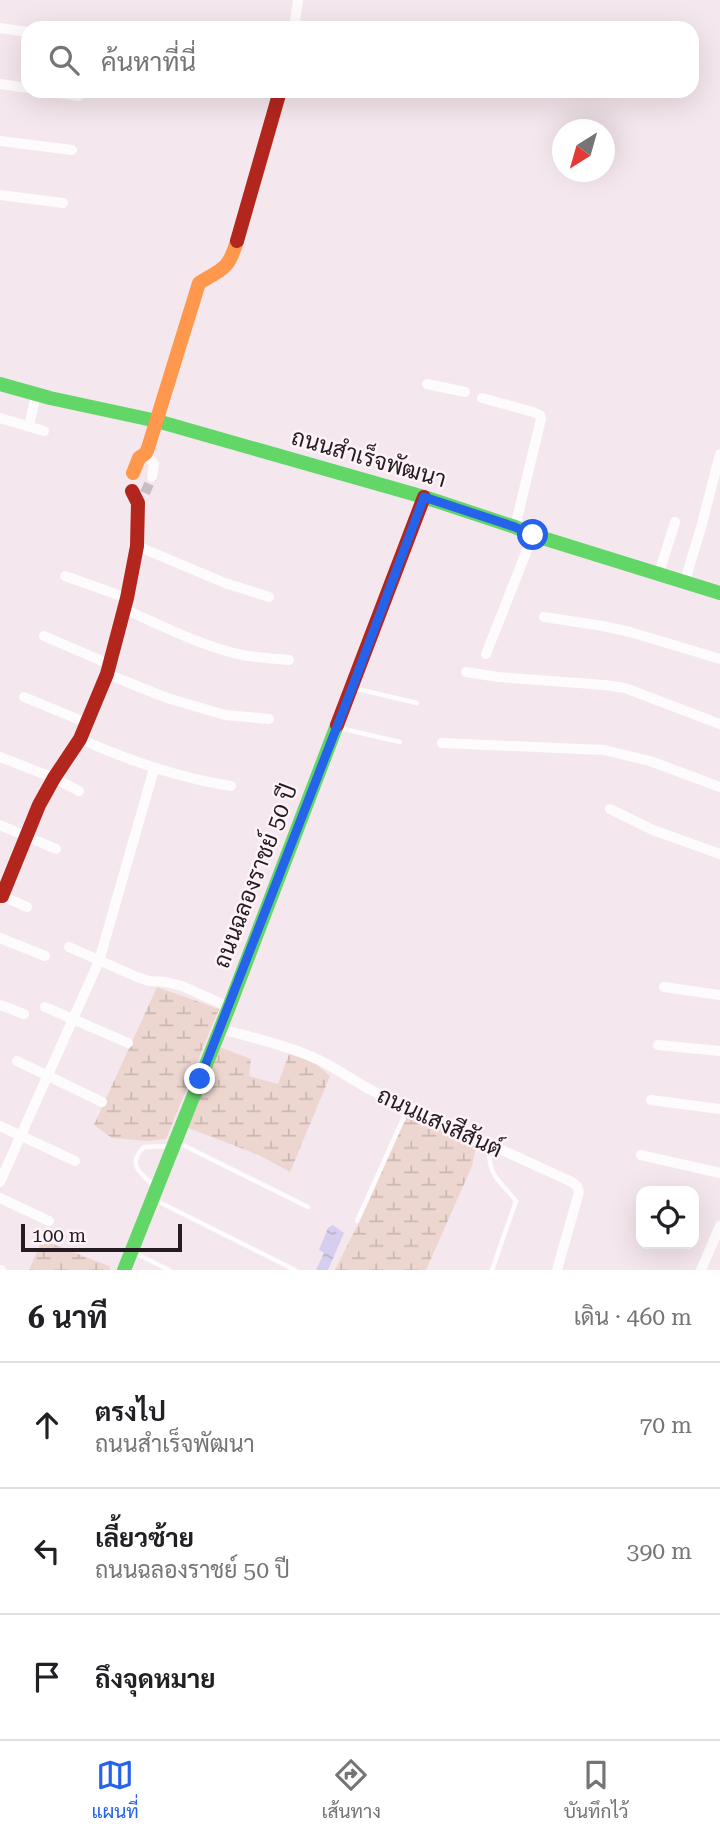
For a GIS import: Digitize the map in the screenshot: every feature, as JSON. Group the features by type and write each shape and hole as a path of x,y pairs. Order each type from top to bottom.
{"street":[{"path":"295,21 298,0"},
{"path":"0,28 21,31"},
{"path":"0,84 21,87"},
{"path":"132,473 139,458 147,450 199,283 231,261 277,98"},
{"path":"0,141 72,150"},
{"path":"0,195 63,203"},
{"name":"ถนนสำเร็จพัฒนา","path":"0,384 34,404 155,426 424,497 533,535 720,593"},
{"path":"427,384 465,392"},
{"path":"482,398 540,415 515,527"},
{"path":"29,426 34,404"},
{"path":"0,418 44,431"},
{"path":"147,450 154,464 152,477"},
{"path":"685,581 720,453"},
{"path":"27,907 1,896 39,805 80,739 108,669 137,547 138,496"},
{"name":"ถนนฉลองราชย์ 50 ปี","path":"124,1270 229,1007 424,497"},
{"path":"659,573 675,522"},
{"path":"486,654 533,535"},
{"path":"137,547 225,583 269,597"},
{"path":"65,576 201,643 231,653 289,660"},
{"path":"544,618 630,632 720,659"},
{"path":"44,636 167,698 225,715 269,719"},
{"path":"466,672 625,688 720,724"},
{"path":"24,697 87,723"},
{"path":"80,739 154,769 231,786"},
{"path":"442,743 604,750 650,761 720,787"},
{"path":"0,757 79,791"},
{"path":"0,1182 99,961 154,769"},
{"path":"610,809 653,830 720,854"},
{"path":"0,825 56,849"},
{"path":"0,938 45,956"},
{"path":"69,947 137,977 183,986 229,1007"},
{"path":"664,987 720,995"},
{"path":"0,1005 24,1014"},
{"path":"45,1007 128,1043"},
{"name":"ถนนแสงสีสันต์","path":"220,1029 309,1055 357,1084 565,1178 577,1186 579,1192 557,1270"},
{"path":"658,1045 720,1051"},
{"path":"17,1061 102,1102"},
{"path":"651,1100 720,1109"},
{"path":"0,1126 75,1161"},
{"path":"641,1155 720,1173"},
{"path":"0,1198 49,1221"},
{"path":"701,1270 717,1241 720,1226"}],"lane":[{"path":"352,688 417,703"},
{"path":"337,727 400,742"},
{"path":"357,1221 408,1108"},
{"path":"295,1270 155,1194 136,1167 135,1160 144,1147 174,1144 308,1207"},
{"path":"488,1144 492,1173 516,1201 492,1270"},
{"path":"132,1251 169,1270"}],"green space":[{"path":"157,987 219,1009 166,1139 147,1141 112,1138 94,1125"},
{"path":"219,1047 251,1059 249,1076 278,1084 289,1054 314,1062 330,1076 290,1172 261,1156 186,1127"},
{"path":"408,1112 476,1146 472,1166 426,1270 335,1270 365,1210"},
{"path":"42,1240 109,1266 111,1270 29,1270"}],"water":[{"path":"333,1225 344,1233 328,1270 316,1270 324,1253 319,1250 328,1228"}],"tunnel":[{"path":"145,493 152,477"}],"traffic: fast":[{"path":"0,384 50,398 157,421 424,497 533,535 720,593"},
{"path":"124,1270 337,725"}],"traffic: slow":[{"path":"133,473 139,458 148,448 199,283 228,263 237,241"}],"traffic: jam":[{"path":"237,241 278,98"},
{"path":"0,896 39,805 80,739 107,674 127,598 137,546 138,503 132,491"},
{"path":"337,725 424,497"}],"route":[{"path":"200,1079 424,497 533,535"}]}
